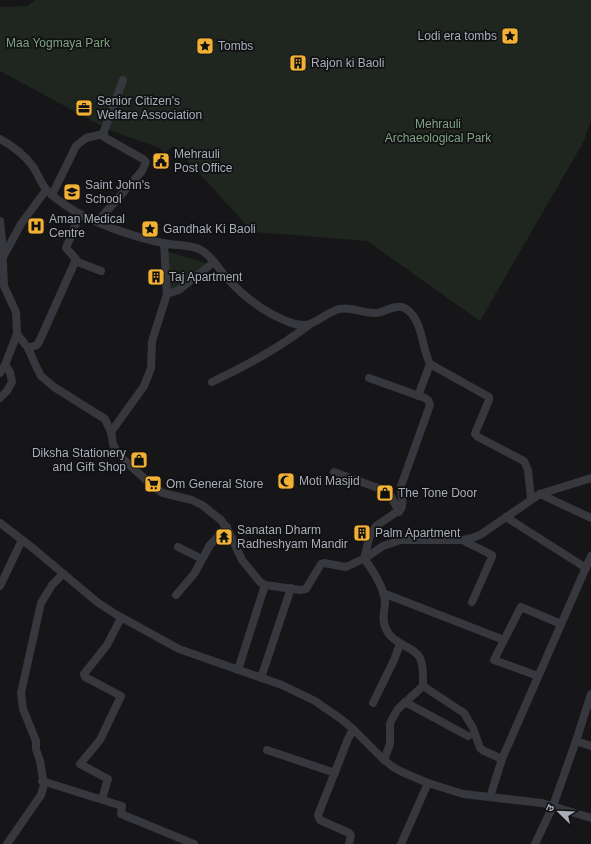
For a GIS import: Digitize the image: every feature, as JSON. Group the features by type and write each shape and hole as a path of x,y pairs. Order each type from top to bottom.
{"street":[{"path":"98,222 142,171 146,164 143,159 105,139 103,134 123,80"},
{"path":"2,261 21,224 49,192 76,146 86,138 103,134"},
{"path":"0,139 28,160 49,192 80,214 137,236 164,244 193,247 200,250 208,255 232,283 269,313 291,323 309,325"},
{"path":"80,214 66,248 67,251 75,258 75,261 101,271"},
{"path":"0,221 4,286 16,312 18,334 0,373"},
{"path":"111,432 144,386 151,368 152,341 168,294 164,244"},
{"path":"28,348 37,345 39,342 75,261"},
{"path":"168,294 179,290 214,262"},
{"path":"212,382 246,366 294,337 309,325 332,312 346,308 377,313 402,307 412,314 417,322 430,364 418,396"},
{"path":"18,334 28,348 42,376 47,381 100,415 108,424 115,449 120,457 155,488 164,493 192,500 202,505 227,527 242,560 260,582 265,585 306,589 318,568 324,563 343,568 351,566 383,546 401,540 461,540 472,538 480,535 540,494 591,478"},
{"path":"430,364 489,397 475,434 484,441 524,461 528,470 531,499"},
{"path":"0,398 7,391 12,382 10,372 5,365"},
{"path":"364,559 369,538 376,526 399,512 403,505 400,490 401,486 430,405 428,400 369,378"},
{"path":"334,472 389,492 399,512"},
{"path":"540,494 591,518"},
{"path":"506,517 586,568"},
{"path":"0,523 49,561 96,602 121,618 180,649 288,688 315,701 353,729 384,760 402,772 428,783 463,794 525,800 590,816"},
{"path":"176,595 194,574 210,545 227,527"},
{"path":"0,586 22,540"},
{"path":"461,540 492,555 472,602"},
{"path":"178,547 202,559"},
{"path":"490,797 502,759 591,556"},
{"path":"364,559 371,567 383,593 385,602 383,619 384,626 390,636 414,652 420,659 423,686"},
{"path":"7,844 41,795 43,789 36,741 23,709 20,693 41,603 52,585 63,574"},
{"path":"238,670 265,585"},
{"path":"261,678 291,588"},
{"path":"383,593 504,640"},
{"path":"538,676 494,660 521,607 561,624"},
{"path":"102,799 108,779 80,764 100,740 120,696 86,677 84,674 107,645 121,618"},
{"path":"373,703 394,660 400,644"},
{"path":"384,760 391,741 390,724 396,713 405,702 423,686"},
{"path":"423,686 464,714 469,720 480,748 502,759"},
{"path":"535,844 553,806 591,694"},
{"path":"405,702 468,736"},
{"path":"348,844 351,835 349,833 319,818 318,816 353,729"},
{"path":"576,741 591,746"},
{"path":"267,750 335,773"},
{"path":"42,781 122,806 121,814 182,842 194,844"},
{"path":"401,844 428,783"}],"green space":[{"name":"Mehrauli Archaeological Park","path":"35,0 591,0 591,120 584,141 480,321 367,241 253,232 174,146 165,152 157,147 109,130 0,71 0,7 27,6"},
{"path":"166,251 209,264 173,291 167,287"}],"place":[{"name":"Lodi era tombs","path":"510,36"},
{"name":"Tombs","path":"205,46"},
{"name":"Rajon ki Baoli","path":"298,63"},
{"name":"Senior Citizen's Welfare Association","path":"84,108"},
{"name":"Mehrauli Post Office","path":"161,161"},
{"name":"Saint John's School","path":"72,192"},
{"name":"Aman Medical Centre","path":"36,226"},
{"name":"Gandhak Ki Baoli","path":"150,229"},
{"name":"Taj Apartment","path":"156,277"},
{"name":"Diksha Stationery and Gift Shop","path":"139,460"},
{"name":"Moti Masjid","path":"286,481"},
{"name":"Om General Store","path":"153,484"},
{"name":"The Tone Door","path":"385,493"},
{"name":"Palm Apartment","path":"362,533"},
{"name":"Sanatan Dharm Radheshyam Mandir","path":"224,537"}],"park label":[{"name":"Maa Yogmaya Park","path":"58,43"}]}
